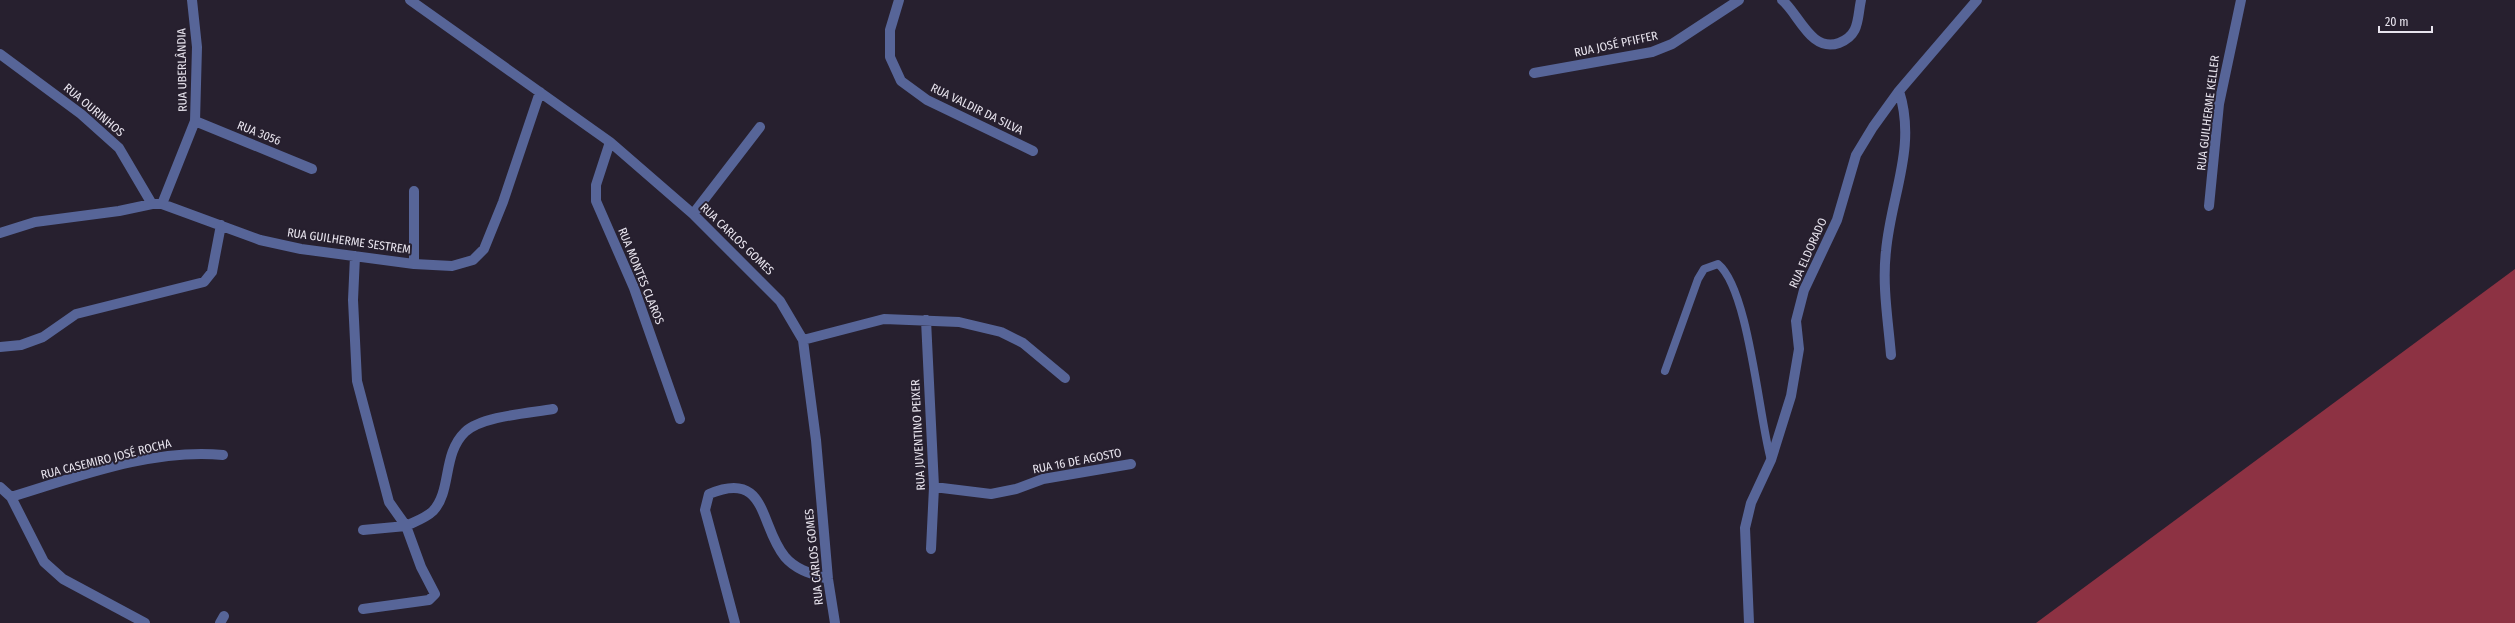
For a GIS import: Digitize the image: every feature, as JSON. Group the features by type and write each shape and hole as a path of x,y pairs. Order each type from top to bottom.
{"street":[{"name":"RUA UBERLÂNDIA","path":"157,204 195,121 197,47 192,0"},
{"name":"RUA CARLOS GOMES","path":"410,0 610,142 693,214 780,301 802,340 816,440 828,579 836,623"},
{"name":"RUA VALDIR DA SILVA","path":"899,0 890,30 890,57 901,81 927,100 1033,151"},
{"name":"RUA JOSÉ PFIFFER","path":"1534,73 1652,52 1672,44 1739,0"},
{"path":"1782,0 1790,8 1810,35 1822,44 1834,45 1848,40 1854,32 1858,24 1861,0"},
{"name":"RUA ELDORADO","path":"1749,623 1745,528 1751,503 1771,460 1791,396 1798,349 1796,321 1804,290 1837,220 1856,155 1873,126 1899,92 1977,0"},
{"name":"RUA GUILHERME KELLER","path":"2210,206 2219,104 2241,0"},
{"name":"RUA OURINHOS","path":"0,54 81,114 119,148 157,204"},
{"name":"RUA GUILHERME SESTREM","path":"157,204 221,225 260,240 301,250 414,264 452,266 473,260 484,249 503,202 540,92"},
{"path":"1891,355 1884,282 1885,252 1890,218 1906,152 1906,111 1899,92"},
{"name":"RUA 3056","path":"195,121 312,169"},
{"path":"693,214 760,127"},
{"name":"RUA MONTES CLAROS","path":"610,142 596,185 596,201 634,288 680,419"},
{"path":"414,191 414,264"},
{"path":"0,233 35,222 119,211 157,204"},
{"path":"0,347 21,345 43,337 76,314 204,282 212,272 221,225"},
{"path":"355,256 353,300 357,381 389,502 406,526 435,594 433,598 363,609"},
{"path":"802,340 884,319 959,322 1001,332 1023,343 1065,378"},
{"name":"RUA JUVENTINO PEIXER","path":"926,320 934,487 931,548"},
{"path":"364,530 406,526 433,511 443,491 449,460 465,432 474,426 500,418 553,409"},
{"name":"RUA CASEMIRO JOSÉ ROCHA","path":"11,497 82,476 171,455 197,452 224,455"},
{"name":"RUA 16 DE AGOSTO","path":"934,487 990,494 1016,489 1042,479 1131,464"},
{"path":"0,487 11,497 44,562 63,579 145,623"},
{"path":"735,623 705,510 709,494 726,487 739,487 758,499 784,556 793,565 804,571 828,579"}],"lane":[{"path":"1665,371 1698,279 1704,270 1718,264 1723,269 1733,287 1755,366 1764,434 1771,460"}],"shaded area":[{"path":"2515,269 2515,623 2036,623"}]}
